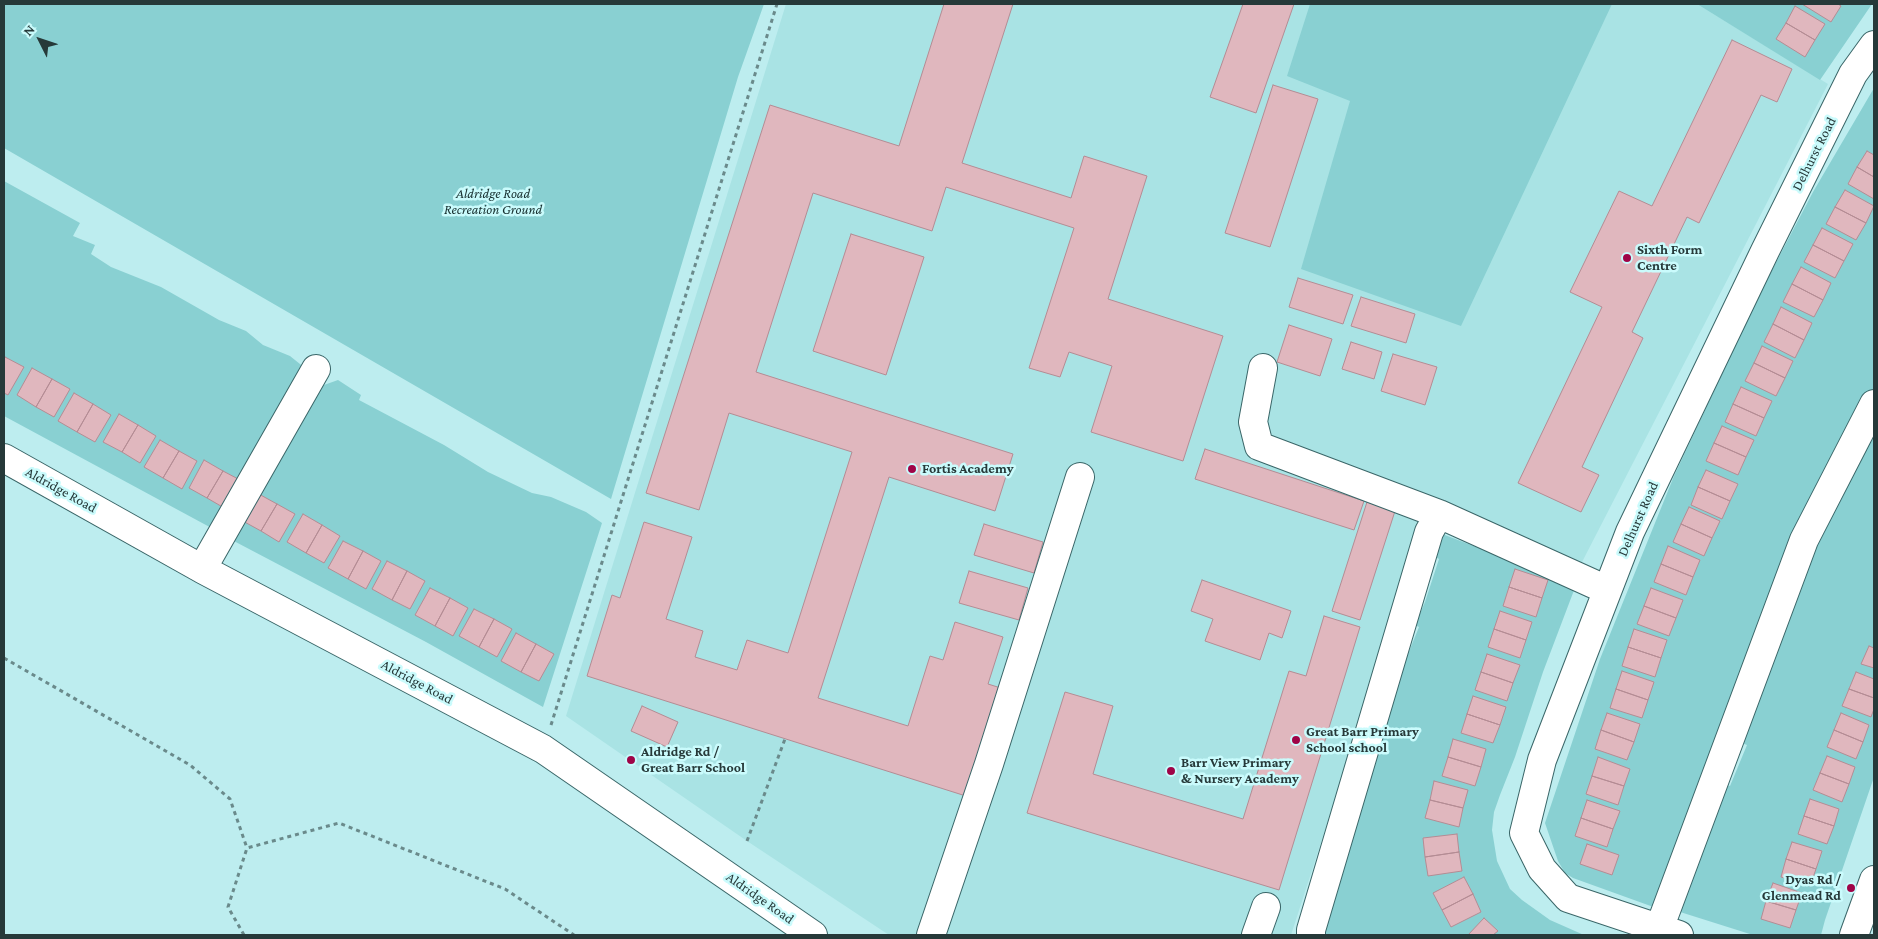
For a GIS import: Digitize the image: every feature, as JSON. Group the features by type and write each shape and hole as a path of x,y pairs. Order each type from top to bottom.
{"street":[{"name":"Delhurst Road","path":"1666,932 1568,898 1542,869 1524,833 1542,760 1630,532 1765,251 1854,74 1874,45"},
{"path":"1263,368 1253,422 1259,446 1439,514 1607,590"},
{"path":"202,569 316,369"},
{"path":"1666,932 1804,540 1874,404"},
{"name":"Aldridge Road","path":"4,458 202,569 543,749 813,935"},
{"path":"931,935 989,764 1080,477"},
{"path":"1311,935 1429,532 1439,514"},
{"path":"1854,935 1874,880"},
{"path":"1256,935 1266,907"}],"path":[{"path":"543,749 777,4"},
{"path":"4,658 190,765 230,799 247,848 228,907 244,935"},
{"path":"747,841 785,739"},
{"path":"247,848 339,823 505,889 574,935"}],"shaded area":[{"name":"Fortis Academy","path":"786,4 1697,4 1828,84 1581,564 1426,519 1291,935 889,935 747,841 566,716"}],"green space":[{"name":"Aldridge Road Recreation Ground","path":"4,4 764,4 738,77 611,499 4,148"},
{"path":"1310,4 1612,4 1461,326 1301,269 1350,101 1287,76"},
{"path":"1697,4 1872,4 1820,80"},
{"path":"1874,88 1874,387 1659,909 1573,878 1565,873 1558,861 1545,823 1600,659 1674,476 1760,293 1813,192"},
{"path":"4,181 80,223 73,236 95,245 91,254 111,267 161,287 219,320 246,331 263,345 290,356 305,368 217,531 4,416"},
{"path":"338,380 361,395 359,400 444,445 488,472 532,493 551,497 586,512 602,523 543,707 426,642 230,539 310,390"},
{"path":"1874,432 1874,777 1821,935 1753,935 1677,911 1727,785 1730,786 1747,745 1742,743 1825,525"},
{"path":"1437,532 1576,585 1494,812 1492,830 1497,861 1510,889 1550,920 1584,935 1319,935 1394,688 1419,627 1415,625 1425,602 1439,559 1429,553"}],"building":[{"path":"944,4 1013,4 962,163 1071,198 1084,156 1147,176 1108,299 1223,336 1183,461 1091,432 1112,366 1069,352 1060,377 1029,368 1074,228 946,187 932,231 813,193 756,372 1013,454 995,511 889,477 818,698 908,726 930,656 943,660 955,622 1003,637 988,684 1004,689 969,797 587,676 612,595 620,598 644,522 692,537 666,619 703,631 695,657 737,670 747,640 788,653 852,452 729,413 699,510 646,493 770,105 899,146"},
{"path":"1243,4 1294,4 1256,113 1210,97"},
{"path":"1802,4 1838,4 1841,6 1831,22"},
{"path":"1795,6 1825,24 1815,40 1786,23"},
{"path":"1786,23 1815,40 1805,57 1776,39"},
{"name":"Sixth Form Centre","path":"1732,40 1792,69 1777,102 1761,95 1699,223 1687,217 1632,332 1643,338 1582,467 1599,475 1581,512 1518,483 1602,307 1570,292 1619,191 1652,206"},
{"path":"1273,85 1318,99 1270,247 1225,233"},
{"path":"1867,151 1874,155 1874,177 1857,167"},
{"path":"1857,167 1874,177 1874,199 1848,184"},
{"path":"1845,190 1874,206 1866,223 1835,207"},
{"path":"1835,207 1866,223 1856,240 1826,224"},
{"path":"1822,228 1853,244 1844,261 1813,245"},
{"path":"851,234 924,257 886,375 813,351"},
{"path":"1813,245 1844,261 1835,278 1804,262"},
{"path":"1801,267 1831,283 1823,300 1792,284"},
{"path":"1298,278 1353,295 1343,324 1289,307"},
{"path":"1792,284 1823,300 1814,317 1783,302"},
{"path":"1361,297 1415,314 1406,343 1351,326"},
{"path":"1781,307 1812,323 1804,340 1773,324"},
{"path":"1773,324 1804,340 1795,358 1764,342"},
{"path":"1289,325 1332,339 1320,376 1277,362"},
{"path":"1351,342 1382,352 1374,379 1342,369"},
{"path":"1762,346 1793,361 1785,378 1754,363"},
{"path":"1393,354 1437,367 1425,405 1381,391"},
{"path":"5,357 24,367 8,395 4,393"},
{"path":"1754,363 1785,378 1776,396 1745,381"},
{"path":"32,368 52,379 36,407 17,395"},
{"path":"52,379 70,389 54,417 36,407"},
{"path":"1741,387 1772,401 1764,418 1733,404"},
{"path":"74,393 93,404 77,432 58,421"},
{"path":"93,404 111,415 95,442 77,432"},
{"path":"1733,404 1764,418 1756,436 1725,422"},
{"path":"119,414 138,425 122,452 103,442"},
{"path":"138,425 156,436 140,463 122,452"},
{"path":"1722,426 1754,440 1746,457 1714,443"},
{"path":"160,440 179,451 163,478 144,467"},
{"path":"1714,443 1746,457 1738,475 1706,461"},
{"path":"1205,449 1364,501 1354,530 1195,479"},
{"path":"179,451 197,461 182,489 163,478"},
{"path":"204,460 223,471 207,498 189,488"},
{"path":"1706,470 1738,484 1730,501 1698,487"},
{"path":"223,471 242,481 226,509 207,498"},
{"path":"1698,487 1730,501 1722,519 1691,505"},
{"path":"257,493 277,504 261,531 241,520"},
{"path":"1367,502 1395,511 1360,620 1332,611"},
{"path":"277,504 295,514 279,542 261,531"},
{"path":"1689,507 1720,521 1712,538 1681,524"},
{"path":"303,514 322,525 306,553 287,542"},
{"path":"984,524 1043,542 1034,573 974,555"},
{"path":"1681,524 1712,538 1704,556 1673,542"},
{"path":"322,525 340,536 324,563 306,553"},
{"path":"343,541 363,551 348,579 328,568"},
{"path":"1668,546 1700,560 1693,577 1661,564"},
{"path":"363,551 381,561 366,589 348,579"},
{"path":"387,561 407,571 392,600 372,589"},
{"path":"1661,564 1693,577 1686,595 1654,582"},
{"path":"1515,569 1548,580 1542,598 1509,587"},
{"path":"407,571 425,581 410,609 392,600"},
{"path":"969,571 1028,588 1019,620 959,603"},
{"path":"1202,580 1291,611 1282,638 1269,633 1260,660 1205,641 1213,619 1191,611"},
{"path":"1509,587 1542,598 1536,617 1503,606"},
{"path":"430,588 450,598 435,626 415,615"},
{"path":"1651,588 1683,600 1676,618 1644,606"},
{"path":"450,598 468,608 453,636 435,626"},
{"path":"1644,606 1676,618 1669,636 1637,624"},
{"path":"474,609 494,619 479,647 459,636"},
{"path":"1500,611 1532,622 1526,640 1494,629"},
{"name":"Great Barr Primary School school","path":"1324,616 1360,627 1279,890 1027,813 1065,692 1113,706 1093,774 1243,819 1289,671 1306,676"},
{"path":"494,619 512,629 497,657 479,647"},
{"path":"1494,629 1526,640 1520,658 1488,647"},
{"path":"1634,629 1667,640 1661,658 1628,647"},
{"path":"516,633 536,644 521,672 501,661"},
{"path":"536,644 554,654 539,681 521,672"},
{"path":"1869,646 1874,648 1874,668 1861,664"},
{"path":"1628,647 1661,658 1655,677 1622,666"},
{"path":"1487,654 1520,665 1513,683 1481,672"},
{"path":"1622,671 1654,682 1648,700 1616,689"},
{"path":"1481,672 1513,683 1507,701 1475,690"},
{"path":"1856,672 1874,679 1874,698 1849,689"},
{"path":"1616,689 1648,700 1642,718 1610,708"},
{"path":"1849,689 1874,698 1874,709 1871,717 1842,706"},
{"path":"1473,696 1506,707 1500,725 1467,714"},
{"path":"642,706 678,722 667,747 631,731"},
{"path":"1607,713 1640,724 1634,742 1601,730"},
{"path":"1841,713 1869,725 1863,742 1834,730"},
{"path":"1467,714 1500,725 1493,743 1461,733"},
{"path":"1601,730 1634,742 1627,760 1595,749"},
{"path":"1834,730 1863,742 1856,759 1827,747"},
{"path":"1453,739 1486,749 1481,767 1448,757"},
{"path":"1827,756 1855,767 1849,784 1820,773"},
{"path":"1448,757 1481,767 1475,786 1442,776"},
{"path":"1598,757 1630,769 1624,786 1592,776"},
{"path":"1820,773 1849,784 1842,802 1813,790"},
{"path":"1592,776 1624,786 1618,805 1586,794"},
{"path":"1434,781 1468,790 1463,808 1430,800"},
{"path":"1810,799 1839,809 1834,826 1804,816"},
{"path":"1430,800 1463,808 1459,827 1425,818"},
{"path":"1587,800 1620,811 1613,829 1581,818"},
{"path":"1804,816 1834,826 1827,844 1798,834"},
{"path":"1581,818 1613,829 1607,847 1575,836"},
{"path":"1457,834 1459,852 1425,857 1423,838"},
{"path":"1792,842 1822,851 1816,869 1786,859"},
{"path":"1587,844 1619,855 1612,875 1580,864"},
{"path":"1459,852 1462,871 1428,876 1425,857"},
{"path":"1786,859 1816,869 1810,886 1781,877"},
{"path":"1464,877 1473,894 1442,910 1433,893"},
{"path":"1773,883 1802,893 1796,910 1766,901"},
{"path":"1473,894 1481,912 1451,927 1442,910"},
{"path":"1766,901 1796,910 1790,928 1761,919"},
{"path":"1484,918 1498,931 1493,935 1468,935"}],"place":[{"name":"Sixth Form Centre","path":"1627,258"},
{"name":"Fortis Academy","path":"912,469"},
{"name":"Great Barr Primary School school","path":"1296,740"},
{"name":"Aldridge Rd / Great Barr School","path":"631,760"},
{"name":"Barr View Primary & Nursery Academy","path":"1171,771"},
{"name":"Dyas Rd / Glenmead Rd","path":"1851,888"}]}
